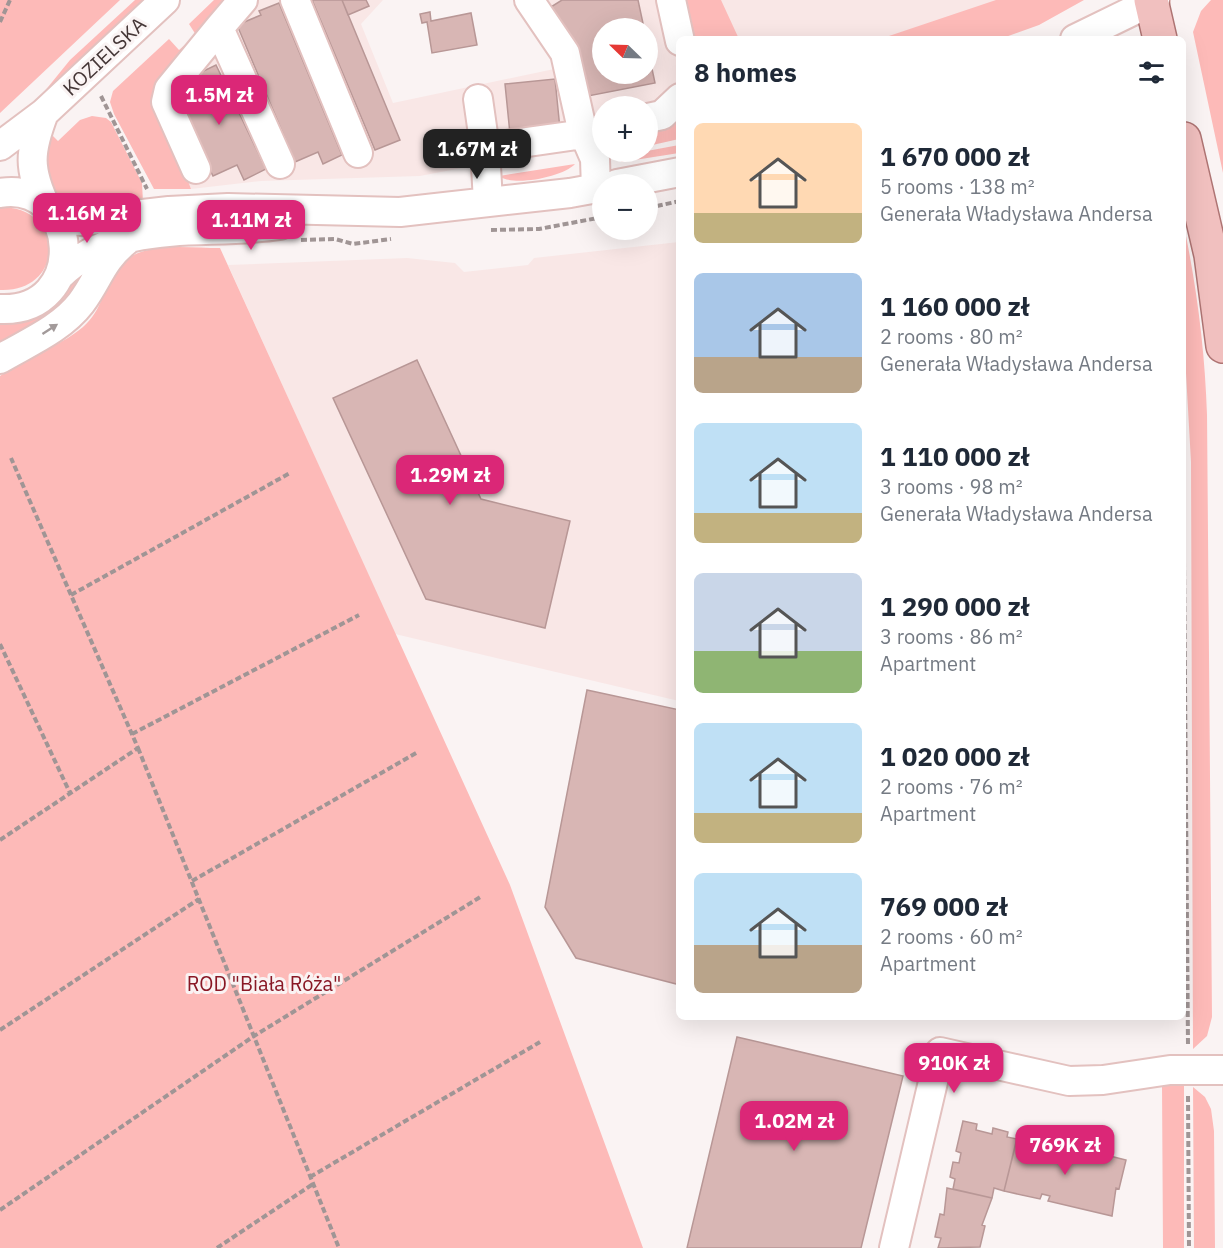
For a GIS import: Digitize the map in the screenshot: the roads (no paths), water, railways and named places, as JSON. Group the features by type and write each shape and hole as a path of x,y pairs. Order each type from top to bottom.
{"main road":[{"path":"1153,1 1159,36"},
{"path":"1186,148 1211,255 1223,346"}],"street":[{"name":"KOZIELSKA","path":"0,169 35,119 165,0"},
{"path":"196,169 166,102 169,89 243,0"},
{"path":"295,0 358,153"},
{"path":"529,0 565,53 590,130 595,159 601,174"},
{"path":"671,0 679,36"},
{"path":"1081,36 1153,1"},
{"path":"219,28 280,164"},
{"path":"478,99 485,148 488,202"},
{"path":"658,116 662,115 676,102"},
{"name":"KOZIELSKA","path":"35,119 31,169 64,239 65,257 60,275"},
{"path":"0,146 35,119"},
{"path":"485,148 590,130"},
{"path":"658,176 676,173"},
{"path":"0,194 28,196 51,213 82,221 169,211 228,208 361,213 400,212 592,189"},
{"path":"4,311 41,299 60,275 89,252 148,232 271,226 361,213"},
{"path":"0,359 56,327 80,304 112,253 131,237"},
{"path":"894,1248 940,1052 1069,1081 1103,1080 1170,1070 1223,1070"}],"park label":[{"name":"ROD \"Biała Róża\"","path":"264,983"}]}
